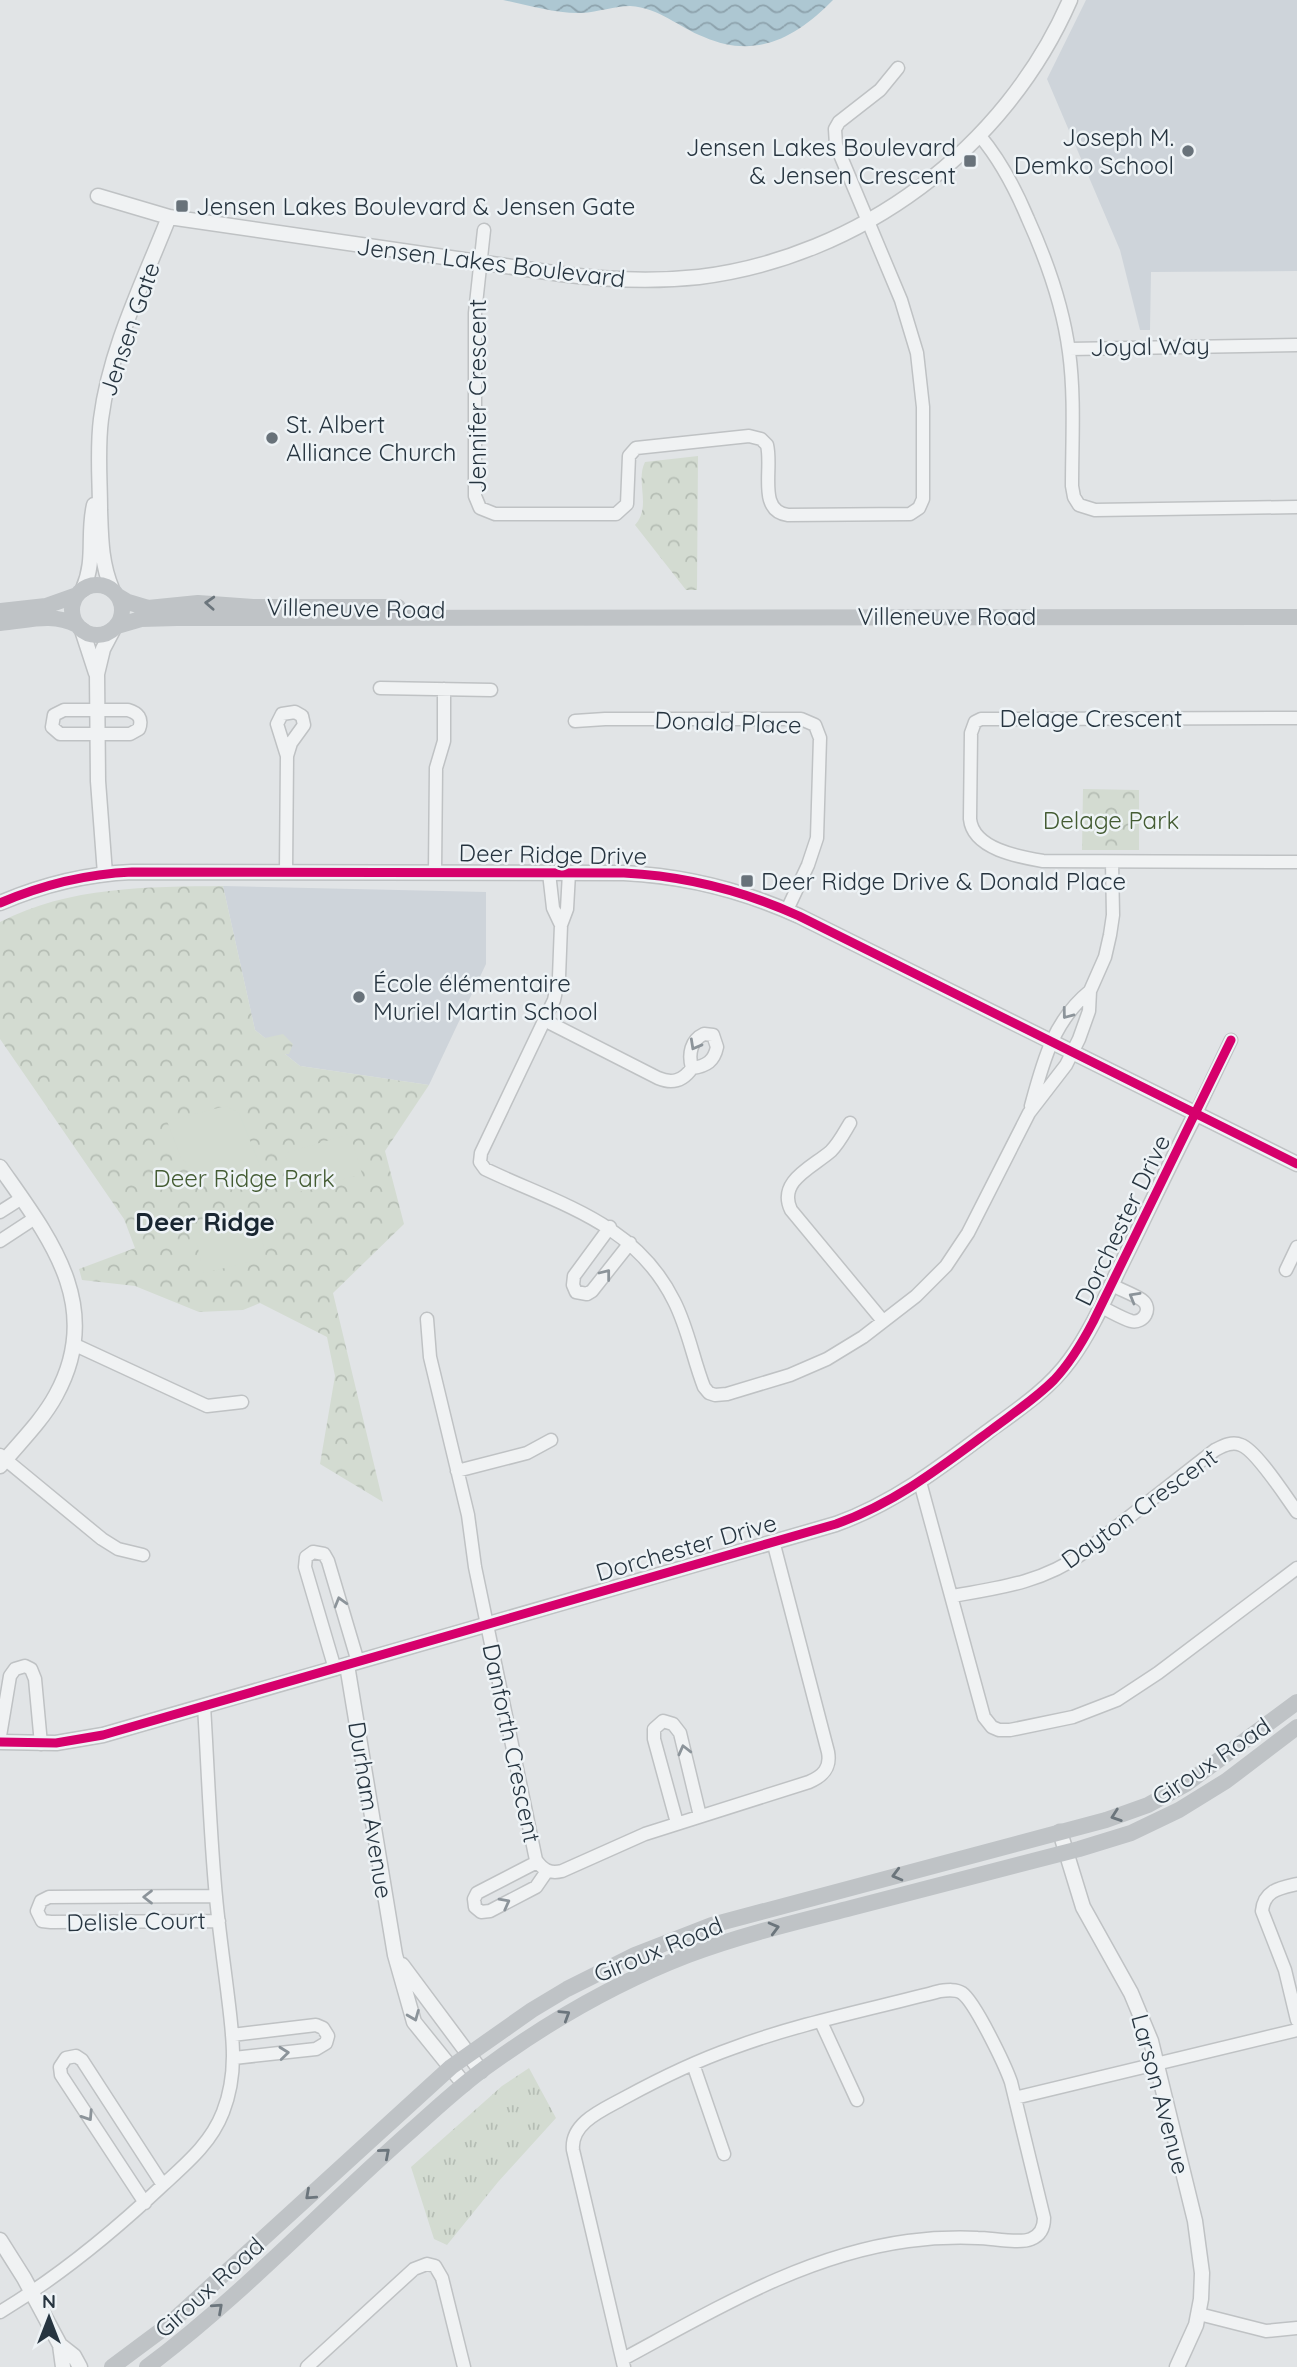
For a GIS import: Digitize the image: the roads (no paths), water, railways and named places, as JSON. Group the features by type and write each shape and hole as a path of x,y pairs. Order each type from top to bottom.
{"main road":[{"path":"0,611 46,606 97,585 115,592 122,608 120,621 107,634 94,635 61,618 46,617 0,623"},
{"path":"79,628 72,610 80,592"},
{"name":"Villeneuve Road","path":"115,592 128,602 148,608 209,603 253,607 409,608 597,616"},
{"name":"Villeneuve Road","path":"115,628 134,621 157,618 1297,617"},
{"name":"Giroux Road","path":"112,2367 167,2326 451,2067 568,1989 672,1939 761,1911 1127,1813 1172,1793 1297,1702"},
{"name":"Giroux Road","path":"147,2367 269,2263 373,2164 464,2084 575,2008 687,1955 751,1934 1131,1833 1179,1810 1226,1782 1297,1727"}],"street":[{"name":"Jensen Lakes Boulevard","path":"98,196 169,217 600,279 679,279 722,273 777,259 826,241 897,204 933,179 979,136 1007,103 1034,66 1070,0"},
{"path":"867,220 836,145 835,130 843,118 880,90 898,68"},
{"name":"Joyal Way","path":"979,136 1005,170 1038,241 1053,283 1069,348 1297,345"},
{"name":"Jensen Gate","path":"115,592 102,559 98,486 99,433 107,382 118,345 169,217"},
{"name":"Jennifer Crescent","path":"480,262 475,313 475,496 477,505 485,512 616,513 627,504 629,456 636,448 750,436 761,439 767,446 769,499 772,508 778,513 904,515 915,512 923,499 921,376 908,319 867,220"},
{"path":"480,262 484,230"},
{"path":"1069,348 1072,486 1079,505 1095,510 1297,507"},
{"name":"Jensen Gate","path":"80,592 91,565 90,524 98,486"},
{"path":"79,628 97,674"},
{"path":"105,874 99,802 97,674 103,649 115,628"},
{"path":"380,688 491,690"},
{"path":"435,872 437,764 444,741 444,689"},
{"path":"64,710 128,710 140,717 139,729 130,734 97,734 60,734 52,727 51,720 54,715 64,710"},
{"name":"Delage Crescent","path":"1297,718 987,718 975,722 971,733 970,819 973,832 977,836 999,849 1030,859 1058,862 1297,862"},
{"name":"Donald Place","path":"575,721 800,719 815,725 820,738 817,838 788,911"},
{"path":"286,872 287,755"},
{"path":"569,873 567,909 561,925 559,977 554,1000 481,1153 480,1162 485,1170 585,1213 610,1227 629,1243 657,1273 673,1298 704,1387 715,1395 809,1368 848,1346 883,1321 916,1296 946,1266 968,1233 1029,1113 1073,1052 1089,1011 1090,991 1105,957 1110,935 1112,862"},
{"name":"Deer Ridge Drive","path":"0,903 46,886 105,874 141,872 636,873 685,878 742,892 788,911 1297,1164"},
{"path":"550,873 553,908 561,925"},
{"path":"1029,1113 1045,1054 1057,1028 1076,1003 1090,991"},
{"path":"545,1021 666,1081 682,1078 692,1068"},
{"path":"1196,1113 1231,1040"},
{"name":"Dorchester Drive","path":"0,1742 41,1744 95,1737 347,1666 867,1512 920,1482 1055,1379 1077,1350 1101,1307 1196,1113"},
{"path":"850,1123 830,1152 792,1182 788,1189 788,1201 791,1210 883,1321"},
{"path":"0,1167 55,1251 68,1279 74,1313 74,1344 57,1395 2,1460 102,1539 118,1549 144,1555"},
{"path":"0,1212 22,1198"},
{"path":"0,1241 35,1218"},
{"path":"610,1227 574,1276 573,1286 576,1292 592,1292 629,1243"},
{"path":"1286,1270 1297,1247"},
{"name":"Dorchester Drive","path":"1101,1307 1133,1321 1141,1320 1145,1315 1147,1309 1144,1302 1112,1285"},
{"name":"Danforth Crescent","path":"427,1319 430,1357 468,1515 487,1625 542,1866 536,1887 490,1911 481,1912 475,1907 474,1899 477,1893 542,1866 562,1871 610,1848 677,1823 809,1782 823,1774 829,1765 828,1752 773,1541"},
{"path":"74,1344 207,1406 243,1402"},
{"path":"457,1471 527,1453 551,1440"},
{"name":"Dayton Crescent","path":"952,1596 1020,1584 1069,1563 1215,1450 1226,1445 1240,1444 1252,1452 1297,1512"},
{"path":"920,1482 984,1717 992,1727 999,1730 1073,1717 1123,1696 1297,1568"},
{"path":"313,1552 324,1554 328,1561 347,1666 305,1567 306,1557 313,1552"},
{"path":"0,1736 10,1676 15,1669 25,1666 31,1669 36,1679 41,1744"},
{"name":"Durham Avenue","path":"347,1666 395,1955 414,2022 464,2084"},
{"path":"0,2312 95,2246 163,2186 201,2149 218,2124 231,2088 234,2058 216,1896 204,1706"},
{"path":"677,1823 654,1739 654,1729 663,1721 673,1724 680,1733 700,1816"},
{"name":"Larson Avenue","path":"1060,1832 1083,1908 1135,2000 1151,2041 1200,2250 1202,2287 1199,2314 1177,2367"},
{"path":"1297,1884 1270,1893 1264,1901 1262,1911 1284,1970 1297,2020"},
{"name":"Delisle Court","path":"216,1896 49,1897 41,1901 37,1911 42,1921 51,1922 219,1921"},
{"name":"Durham Avenue","path":"395,1955 481,2071"},
{"path":"940,1991 957,1991 970,2002 1002,2061 1015,2098 1044,2218 1043,2228 1039,2235 1028,2240 959,2238 915,2241 874,2247 833,2258 759,2287 623,2363 573,2150 573,2138 582,2124 604,2110 655,2081 693,2064 746,2043 821,2022 940,1991"},
{"path":"821,2022 858,2100"},
{"path":"232,2035 316,2025 323,2028 328,2036 326,2043 316,2049 234,2058"},
{"path":"1015,2098 1297,2030"},
{"path":"145,2203 61,2075 60,2067 66,2058 76,2056 82,2060 163,2186"},
{"path":"693,2064 724,2154"},
{"path":"0,2240 60,2345 63,2367"},
{"path":"307,2367 414,2269 427,2264 435,2266 442,2278 464,2367"},
{"path":"1199,2314 1266,2331 1297,2328"},
{"path":"60,2345 74,2356 80,2367"}],"water":[{"path":"503,0 833,0 805,25 790,34 758,45 741,46 723,44 704,37 641,7 624,6 572,13"}],"place":[{"name":"Joseph M. Demko School","path":"1188,151"},
{"name":"Jensen Lakes Boulevard & Jensen Crescent","path":"970,161"},
{"name":"Jensen Lakes Boulevard & Jensen Gate","path":"182,206"},
{"name":"St. Albert Alliance Church","path":"272,438"},
{"name":"Deer Ridge Drive & Donald Place","path":"747,881"},
{"name":"École élémentaire Muriel Martin School","path":"359,997"}],"district":[{"name":"Deer Ridge","path":"205,1221"}],"park label":[{"name":"Delage Park","path":"1111,820"},
{"name":"Deer Ridge Park","path":"244,1178"}]}
